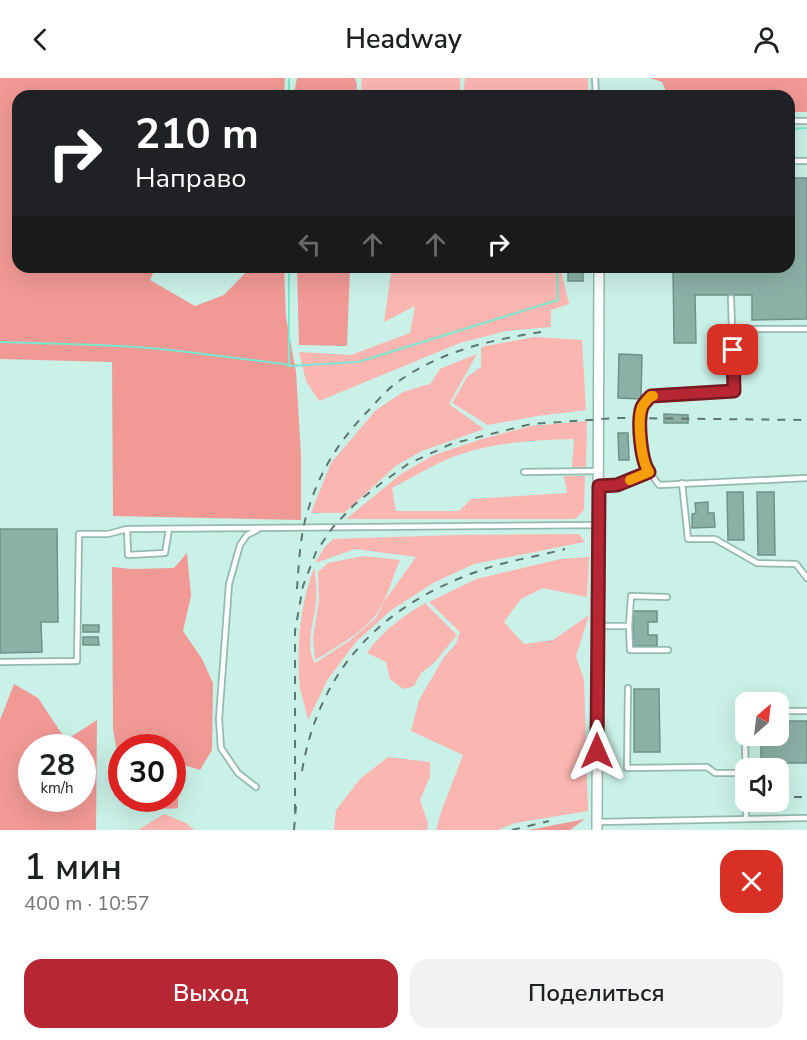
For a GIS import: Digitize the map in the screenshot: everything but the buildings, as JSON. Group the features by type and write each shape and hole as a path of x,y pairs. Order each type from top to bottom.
{"street":[{"path":"597,826 599,273"}],"lane":[{"path":"731,298 734,391 651,396 643,405 640,423 645,466 658,485 807,478"},
{"path":"732,329 807,329"},
{"path":"525,472 598,471"},
{"path":"599,486 617,485 649,472"},
{"path":"682,483 688,539 715,539 757,563 796,564 807,578"},
{"path":"0,662 77,661 79,534 108,534 127,529 599,525"},
{"path":"256,787 238,773 221,748 219,719 229,584 240,545 247,535 259,528"},
{"path":"127,529 128,555 165,553 169,529"},
{"path":"667,597 631,596 629,626 630,650 668,650"},
{"path":"598,626 629,626"},
{"path":"628,688 627,768 707,766 715,773 735,772"},
{"path":"789,711 807,711"},
{"path":"746,812 746,819"},
{"path":"597,826 807,818"}],"shaded area":[{"path":"0,78 285,78 284,90 12,90 12,273 153,273 150,280 195,306 224,295 245,273 284,273 286,317 296,372 301,455 301,520 113,516 112,362 0,359"},
{"path":"297,78 355,78 357,85 357,90 295,90"},
{"path":"362,78 460,78 460,90 361,90"},
{"path":"465,78 588,78 588,90 464,90"},
{"path":"650,78 807,78 807,112 795,112 795,90 665,90 662,82"},
{"path":"297,273 350,273 347,346 299,345"},
{"path":"391,273 561,273 569,304 551,310 551,327 506,331 460,343 319,401 306,381 299,352 351,355 410,333 415,306 384,322"},
{"path":"534,337 582,340 586,410 488,425 452,403 467,377 481,367 481,347"},
{"path":"477,354 449,404 484,429 422,451 397,465 344,513 311,513 331,463 376,410 403,392 430,384 440,369"},
{"path":"587,421 586,469 572,467 574,439 540,440 489,447 457,456 392,488 396,511 459,511 471,499 567,493 564,476 585,476 584,510 575,519 346,519 401,474 434,455 531,426"},
{"path":"579,534 585,542 474,564 433,583 390,611 356,642 328,679 308,720 300,688 299,642 305,597 314,568 316,597 310,649 315,663 349,641 376,618 385,600 416,557 355,549 315,563 333,539"},
{"path":"187,553 191,596 183,631 202,659 213,683 212,750 200,770 186,766 186,734 114,734 113,729 112,567 174,568"},
{"path":"363,556 400,560 383,603 375,616 362,629 315,660 313,638 319,600 318,572 328,563"},
{"path":"589,557 587,597 543,588 521,599 504,622 524,644 553,640 589,615 576,656 584,680 588,811 515,823 498,830 436,830 463,755 411,731 419,700 444,657 456,644 460,632 429,602 476,579 561,559"},
{"path":"425,603 457,635 435,662 421,673 414,686 403,689 390,679 386,662 367,653 393,625"},
{"path":"14,684 38,698 62,734 18,734 18,812 96,812 96,734 75,734 97,720 96,830 0,830 0,720"},
{"path":"388,757 430,762 430,777 420,800 428,823 427,830 334,830 336,810 360,779"},
{"path":"164,814 186,823 194,830 138,830"},
{"path":"585,819 570,830 529,830"}],"waterway":[{"path":"289,78 289,90"},
{"path":"795,129 807,128"},
{"path":"289,273 289,366"},
{"path":"0,342 157,349 289,366 358,362 558,300 557,273"}],"railway":[{"path":"297,589 304,527 319,481 348,434 383,394 411,373 446,356 483,344 541,332"},
{"path":"295,812 295,631 303,586 316,552 333,527 354,505 380,484 408,464 451,444 531,424 617,418 807,420"},
{"path":"302,771 310,735 323,702 339,673 360,646 384,623 411,603 442,586 476,572 565,549"},
{"path":"789,797 807,797"},
{"path":"294,830 296,806"},
{"path":"512,830 549,821"}],"slow traffic":[{"path":"630,480 649,472 645,466 640,423 643,405 653,396"}],"route":[{"path":"597,751 599,486 617,485 649,472 645,466 640,423 643,405 651,396 734,391 733,350"}]}
